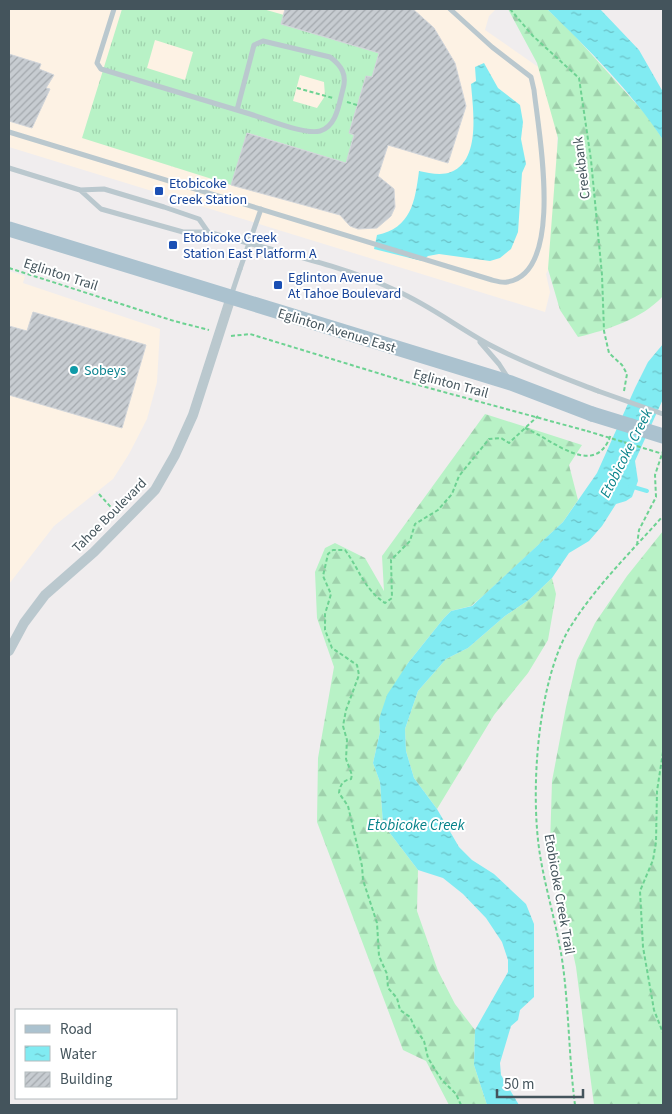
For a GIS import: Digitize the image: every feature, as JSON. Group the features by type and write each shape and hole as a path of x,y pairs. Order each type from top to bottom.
{"main road":[{"name":"Eglinton Avenue East","path":"9,229 511,383 592,414 663,436"}],"street":[{"name":"Tahoe Boulevard","path":"9,651 24,623 45,595 156,490 193,416 231,297"}],"lane":[{"path":"114,9 97,63 101,69 289,126 313,132 322,130 330,124 336,115 346,80 339,63 330,58 263,41 254,45 237,110"},
{"path":"9,132 492,280 507,282 528,270 544,233 546,209 531,77 492,48 450,9"},
{"path":"9,168 80,190 104,188 164,207 199,219 208,232"},
{"path":"80,190 101,208 182,232 208,232 369,280 398,291 458,324 491,345 536,368 663,414"},
{"path":"231,297 260,209"},
{"path":"458,324 487,347 511,383"}],"path":[{"name":"Creekbank","path":"510,9 533,36 579,78 591,160 602,276 604,331 609,353"},
{"path":"297,88 321,94"},
{"name":"Eglinton Trail","path":"9,268 174,321 192,325"},
{"name":"Eglinton Trail","path":"233,336 250,334 407,382 538,416 663,452"},
{"path":"461,1105 456,1094 442,1079 428,1058 424,1041 415,1028 410,1016 400,1010 397,998 388,988 387,974 379,956 377,923 362,880 362,866 348,806 339,793 340,786 346,780 351,779 352,775 346,759 347,740 343,726 346,710 359,675 357,665 332,648 325,630 325,614 331,594 324,576 328,554 333,550 345,550 355,563 364,584 385,603 392,598 391,560 410,541 415,524 438,510 452,494 459,476 488,439 501,438 509,443 538,416"},
{"path":"524,428 540,434 569,452 581,456 593,456 603,451"},
{"name":"Etobicoke Creek Trail","path":"574,1105 563,965 540,853 536,804 542,715 553,670 568,630 613,569 637,545 639,530 656,497 655,475 663,452"},
{"path":"99,494 124,522"},
{"path":"637,545 663,516"},
{"path":"663,752 657,791 656,842 653,860 640,891 643,948 654,1010 663,1033"}],"shaded area":[{"path":"9,9 496,9 489,16 485,30 557,80 557,255 546,274 550,292 545,312 9,147"},
{"name":"Sobeys","path":"9,271 25,276 23,283 160,329 157,382 147,419 129,454 113,479 54,526 9,584"}],"green space":[{"path":"122,9 263,9 284,15 281,24 379,53 372,77 366,76 349,133 354,135 346,163 248,133 231,185 82,138","holes":["155,40 193,52 185,80 147,68","300,75 324,82 325,96 317,108 293,101"]},
{"path":"508,9 547,9 574,35 649,118 663,140 663,296 655,304 635,317 601,331 578,337 560,310 548,269 558,138 537,63"},
{"path":"485,414 582,445 569,465 578,500 563,522 471,606 451,611 444,618 408,663 379,719 380,732 373,763 380,782 383,824 418,870 417,911 438,971 455,1004 475,1030 474,1065 487,1105 449,1105 426,1061 403,1050 317,822 318,758 334,667 317,618 315,572 325,548 335,543 365,558 384,591 382,556"},
{"path":"663,531 663,1105 594,1105 576,967 550,846 552,781 577,660 595,623 627,576"},
{"path":"552,578 556,594 548,640 528,673 494,715 437,809 414,778 406,751 405,729 418,691 446,659 468,648 505,616 530,599"}],"water":[{"path":"547,9 600,9 639,50 663,92 663,140 638,105 594,55"},
{"path":"484,63 498,88 520,105 523,122 521,139 526,164 522,173 518,232 511,249 500,258 490,261 439,254 428,256 422,261 374,249 377,235 388,232 397,226 409,212 416,193 419,171 435,174 451,172 461,166 467,157 473,133 471,84 476,81 475,67"},
{"name":"Etobicoke Creek","path":"663,344 663,399 635,461 638,481 632,497 616,504 602,526 589,541 569,553 552,578 530,599 505,616 468,648 446,659 418,691 405,729 406,751 414,778 437,809 459,847 472,860 494,874 526,904 534,924 534,997 520,1010 518,1020 511,1026 500,1063 501,1075 519,1105 487,1105 474,1065 475,1030 508,972 508,960 502,942 486,918 463,894 443,878 418,870 383,824 380,782 373,763 380,732 379,719 387,695 408,663 444,618 451,611 472,606 563,522 597,473 648,362"}],"building":[{"path":"285,9 413,9 434,28 455,63 466,106 448,163 388,145 378,176 394,189 395,207 391,216 377,228 358,229 350,226 340,215 231,185 247,133 346,163 354,135 349,133 366,76 372,77 379,53 281,24"},
{"path":"9,54 41,64 39,69 54,75 46,88 50,89 32,128 9,121"},
{"name":"Sobeys","path":"33,312 146,345 122,428 9,395 9,326 27,331"}],"waterway":[{"path":"630,486 647,491"}],"place":[{"name":"Etobicoke Creek Station","path":"159,191"},
{"name":"Etobicoke Creek Station East Platform A","path":"173,245"},
{"name":"Eglinton Avenue At Tahoe Boulevard","path":"278,285"},
{"name":"Sobeys","path":"74,370"}]}
